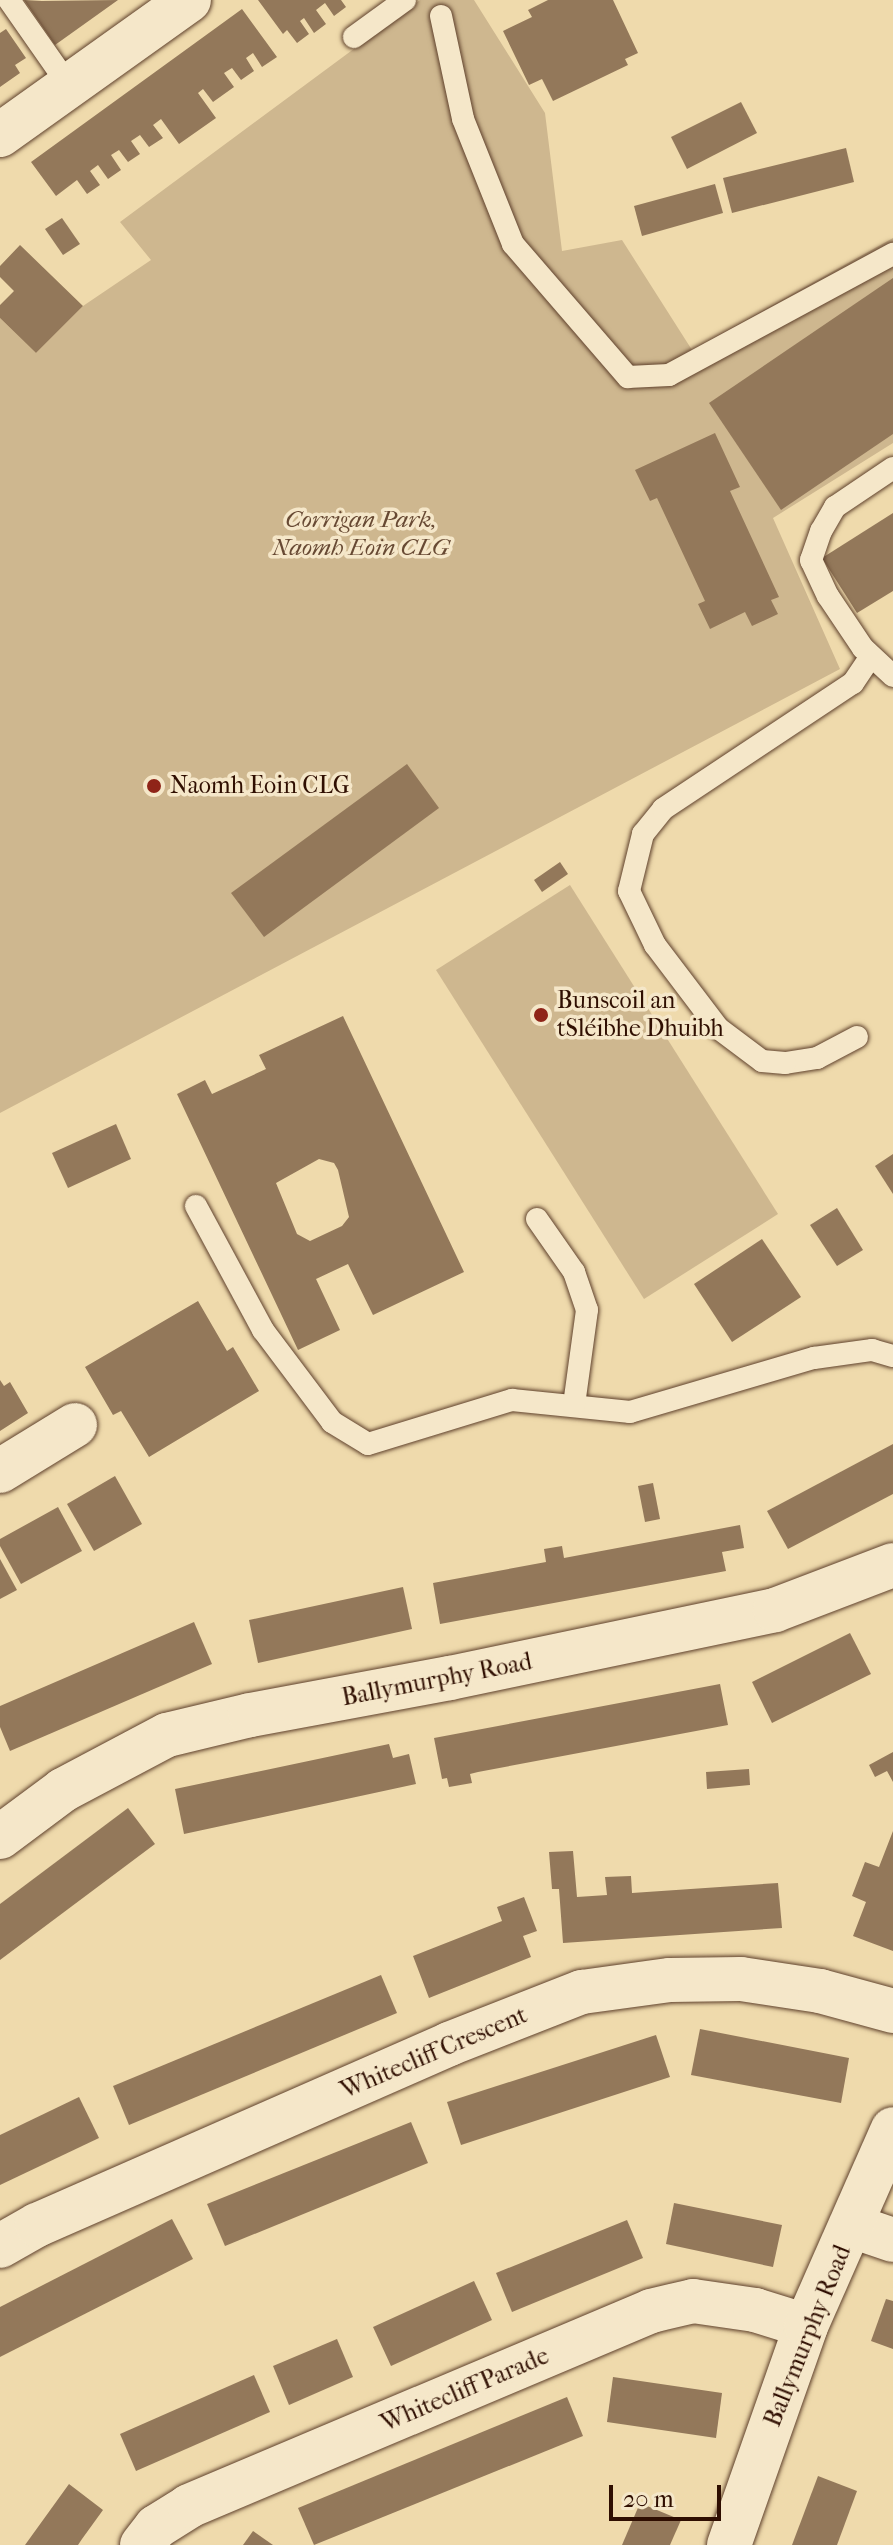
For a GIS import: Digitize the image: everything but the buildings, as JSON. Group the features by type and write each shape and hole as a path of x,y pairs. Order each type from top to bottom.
{"street":[{"path":"0,135 189,0"},
{"path":"0,1471 75,1425"},
{"name":"Ballymurphy Road","path":"0,1837 63,1790 167,1735 250,1715 495,1669 775,1610 893,1565"},
{"name":"Whitecliff Crescent","path":"0,2246 37,2225 449,2044 582,1992 670,1980 741,1979 820,1991 893,2011"},
{"name":"Ballymurphy Road","path":"729,2545 806,2326 893,2129"},
{"path":"852,2226 893,2240"},
{"name":"Whitecliff Parade","path":"142,2545 156,2527 189,2506 651,2311 693,2301 755,2310 806,2326"}],"lane":[{"path":"9,0 70,87"},
{"path":"354,37 405,0"},
{"path":"441,16 463,119 513,244 628,377 669,375 893,254"},
{"path":"893,468 835,507 821,531 811,560 828,596 871,656 893,676"},
{"path":"857,1037 817,1058 785,1063 762,1061 718,1028 655,945 629,891 643,834 663,809 853,683 871,656"},
{"path":"196,1206 263,1330 332,1422 368,1444 512,1400 630,1412 814,1358 872,1350 893,1356"},
{"path":"537,1219 574,1272 587,1310 574,1405"}],"green space":[{"name":"Corrigan Park, Naomh Eoin CLG","path":"420,0 474,0 545,113 562,251 622,240 692,350 893,238 893,443 773,518 840,669 0,1113 0,318 36,353 83,306 151,260 120,222"},
{"path":"570,885 778,1214 644,1299 436,970"}],"place":[{"name":"Naomh Eoin CLG","path":"154,786"},
{"name":"Bunscoil an tSléibhe Dhuibh","path":"541,1015"}]}
